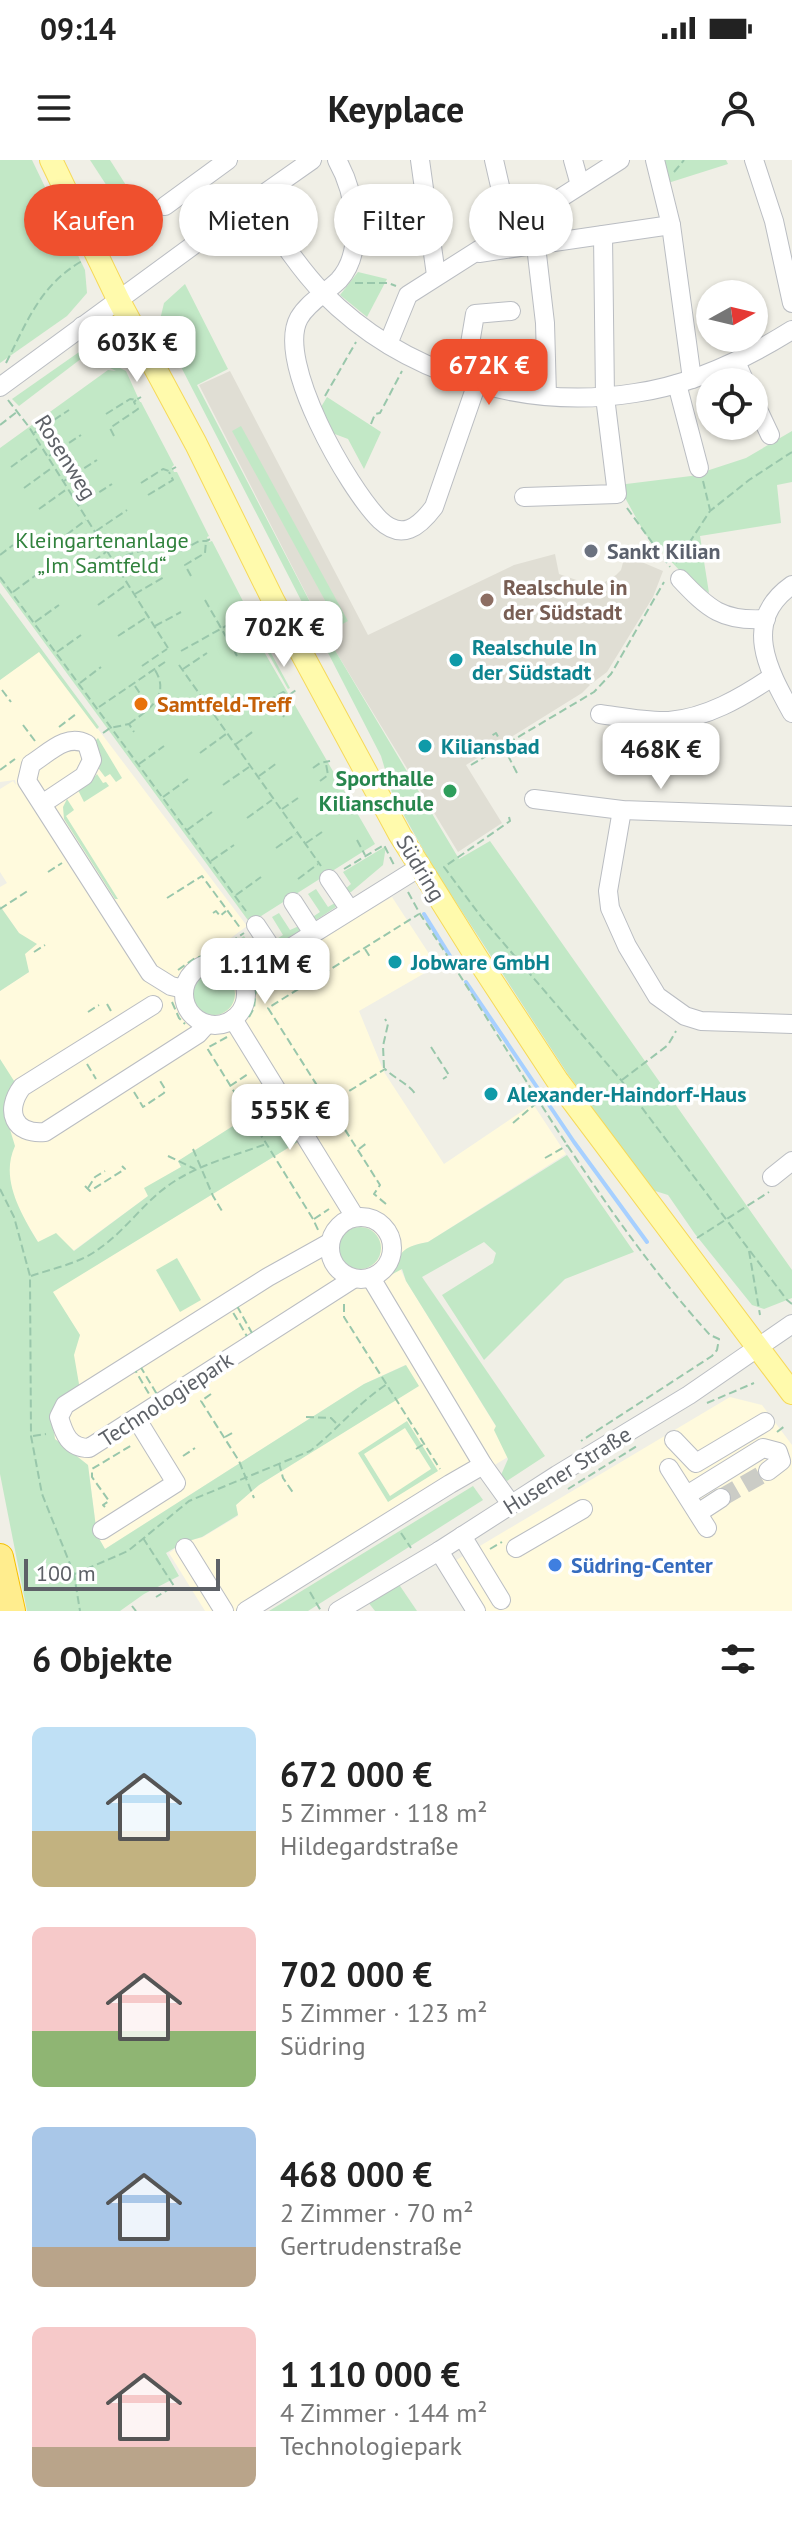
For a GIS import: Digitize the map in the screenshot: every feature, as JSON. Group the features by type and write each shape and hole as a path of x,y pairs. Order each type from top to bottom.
{"highway":[{"path":"0,1557 12,1611"}],"main road":[{"name":"Südring","path":"51,160 119,301 196,444 274,602 420,867 557,1080 792,1393"}],"street":[{"path":"165,206 228,160"},
{"path":"337,160 351,191 355,243 351,261 340,279 299,319 293,349 296,368 314,414 352,483 376,515 394,530 403,531 424,520 434,507 470,381 475,314 511,311"},
{"path":"420,160 436,275"},
{"path":"494,160 499,184"},
{"path":"573,160 580,185"},
{"path":"573,190 620,160"},
{"path":"655,160 671,225 684,382 699,468"},
{"path":"754,160 774,221 792,303"},
{"path":"277,184 309,161"},
{"path":"573,240 671,225"},
{"path":"524,497 617,494 605,397 603,235"},
{"path":"5,394 82,326 180,256"},
{"path":"291,256 324,294 364,327 435,370 470,381 547,396 605,397 684,382 736,362 791,332"},
{"path":"388,344 408,295 469,256"},
{"path":"530,256 545,323 547,396"},
{"path":"82,326 100,353"},
{"path":"736,362 739,368"},
{"path":"768,431 770,435"},
{"path":"672,581 723,616 736,620 766,619"},
{"path":"792,585 774,600 762,634 763,651 772,677 792,713"},
{"path":"600,714 667,721 693,717 724,706 772,677"},
{"path":"87,744 107,730"},
{"path":"87,744 75,739 66,741 31,764 27,781 150,973 178,987 204,1035"},
{"path":"42,804 84,776 92,760 87,744"},
{"path":"534,799 622,810 792,816"},
{"path":"622,810 608,891 610,908 627,946 657,996 685,1016 701,1021 792,1024"},
{"path":"246,975 420,867"},
{"path":"324,871 350,910"},
{"path":"293,902 313,933"},
{"path":"256,925 276,955"},
{"path":"178,987 206,963 223,963 246,975"},
{"path":"236,1025 245,1002 246,975"},
{"path":"153,1005 22,1087 14,1098 12,1111 16,1122 24,1130 45,1132 150,1065 223,1024 236,1025"},
{"path":"236,1025 355,1217"},
{"path":"772,1177 792,1161"},
{"name":"Technologiepark","path":"355,1217 367,1217 380,1223 391,1240 392,1251 386,1267 354,1282 89,1448 67,1439 59,1417 65,1405 324,1245 334,1230 355,1217"},
{"path":"324,1245 336,1269 354,1282 511,1504"},
{"name":"Husener Straße","path":"338,1611 689,1395 792,1324"},
{"path":"102,1530 176,1483 136,1418"},
{"path":"674,1440 696,1463 771,1428"},
{"path":"687,1495 763,1448 778,1452 781,1461 768,1471"},
{"path":"246,1611 483,1465"},
{"path":"669,1468 702,1521 721,1498"},
{"path":"512,1544 583,1509"},
{"path":"462,1536 501,1600"},
{"path":"185,1548 224,1611"},
{"path":"439,1551 476,1611"}],"path":[{"path":"0,373 34,307 49,285 62,272 83,261"},
{"path":"340,279 349,283 388,283 399,287"},
{"path":"314,414 364,327"},
{"path":"371,424 410,356"},
{"name":"Rosenweg","path":"5,394 168,648 142,666"},
{"path":"106,414 130,399 141,397"},
{"path":"114,436 110,428 138,409 136,400"},
{"path":"33,434 69,410"},
{"path":"0,425 18,411"},
{"path":"48,457 81,435"},
{"path":"11,467 41,446"},
{"path":"617,494 671,569 710,511 792,452"},
{"path":"63,482 97,460"},
{"path":"24,488 54,467"},
{"path":"169,471 176,467"},
{"path":"699,468 710,511"},
{"path":"141,483 163,469 169,471 173,480 148,495"},
{"path":"78,506 112,484"},
{"path":"39,509 68,489"},
{"path":"95,531 127,510"},
{"path":"57,542 87,520"},
{"path":"181,551 199,541 213,538"},
{"path":"191,576 185,565 205,553 206,541"},
{"path":"0,555 13,545"},
{"path":"115,564 127,555 144,550"},
{"path":"84,568 107,552"},
{"path":"12,592 36,575"},
{"path":"0,577 98,708 107,730 130,751 256,925"},
{"path":"134,595 164,577"},
{"path":"471,765 594,692 611,674 672,581"},
{"path":"98,605 127,584"},
{"path":"205,600 237,656"},
{"path":"34,623 59,605"},
{"path":"154,627 181,612"},
{"path":"181,651 251,612"},
{"path":"118,636 148,616"},
{"path":"56,653 81,635"},
{"path":"182,669 207,653"},
{"path":"98,708 165,662"},
{"path":"179,665 324,871"},
{"path":"79,683 101,667"},
{"path":"107,730 129,724 159,697 160,678 155,670"},
{"path":"133,685 150,708"},
{"path":"2,690 11,702"},
{"path":"289,695 296,690"},
{"path":"268,701 283,692 289,695"},
{"path":"283,717 289,709 289,695"},
{"path":"212,712 234,696"},
{"path":"129,724 134,732"},
{"path":"23,725 45,755"},
{"path":"235,744 255,730"},
{"path":"200,753 227,733"},
{"path":"491,736 496,733 517,773"},
{"path":"138,765 164,746"},
{"path":"456,753 461,754"},
{"path":"258,777 277,763"},
{"path":"313,768 320,763 328,763 328,775 320,781"},
{"path":"223,785 250,766"},
{"path":"162,797 188,779"},
{"path":"281,810 298,798"},
{"path":"247,818 273,799"},
{"path":"186,830 212,812"},
{"path":"509,817 510,821 444,867 482,918 621,1080 792,1304"},
{"path":"305,844 322,832"},
{"path":"276,848 297,833"},
{"path":"357,840 366,856"},
{"path":"210,862 234,845"},
{"path":"298,879 366,856 384,845"},
{"path":"167,898 202,876 244,933 215,953"},
{"path":"235,896 261,877"},
{"path":"0,909 29,890"},
{"path":"415,905 539,1101 637,1247 701,1325 719,1339 712,1356 572,1447"},
{"path":"213,913 216,911 220,916 227,911"},
{"path":"386,1204 374,1194 380,1185 284,1038 268,1008 348,955 420,914"},
{"path":"34,952 45,945"},
{"path":"364,948 370,957"},
{"path":"204,1035 236,1025 254,1008 255,982 246,975 242,961 228,953 195,958 178,969 178,987 169,993 179,1018 204,1035 230,1086 313,1219 324,1245"},
{"path":"88,1012 99,1005"},
{"path":"621,1080 668,1045 685,1016"},
{"path":"385,1019 388,1024 383,1046 385,1069 410,1086 416,1095"},
{"path":"431,1047 449,1075 443,1079"},
{"path":"78,1052 106,1094"},
{"path":"143,1107 164,1093 165,1089 150,1065"},
{"path":"222,1072 227,1069"},
{"path":"292,1116 341,1096 385,1069"},
{"path":"230,1086 252,1072"},
{"path":"130,1100 136,1096"},
{"path":"513,1123 539,1101"},
{"path":"243,1107 249,1105"},
{"path":"358,1149 368,1142"},
{"path":"30,1276 88,1256 168,1186 196,1170 266,1144"},
{"path":"545,1158 568,1145"},
{"path":"193,1149 222,1211"},
{"path":"168,1156 196,1170"},
{"path":"105,1171 86,1187 90,1191 125,1169 122,1166"},
{"path":"702,1245 697,1238 772,1189 772,1177"},
{"path":"0,1189 14,1217 30,1276 31,1436 42,1494 74,1574 80,1611"},
{"path":"313,1219 344,1199"},
{"path":"749,1250 760,1315"},
{"path":"354,1282 344,1298 344,1317 450,1484"},
{"path":"232,1310 240,1325"},
{"path":"353,1330 357,1328"},
{"path":"141,1368 150,1383"},
{"path":"135,1371 145,1387"},
{"path":"74,1574 128,1551 189,1501 310,1451 373,1393 387,1384"},
{"path":"211,1394 201,1401 239,1461 254,1498"},
{"path":"306,1417 331,1418 339,1425"},
{"path":"771,1428 786,1425"},
{"path":"224,1438 234,1432"},
{"path":"103,1505 109,1501 92,1477 92,1469 147,1436"},
{"path":"416,1449 424,1444"},
{"path":"427,1449 433,1445"},
{"path":"183,1456 195,1448"},
{"path":"279,1463 283,1478 294,1494"},
{"path":"392,1519 420,1563"},
{"path":"143,1538 174,1586 156,1597"},
{"path":"476,1557 512,1544"},
{"path":"301,1577 321,1611"},
{"path":"132,1606 136,1611"}],"shaded area":[{"name":"Realschule in der Südstadt","path":"230,371 368,635 514,565 555,554 559,574 591,585 600,585 616,575 621,570 625,555 663,571 653,597 607,672 588,683 590,685 582,693 466,765 502,823 458,852 336,652 199,385"},
{"path":"39,651 247,926 216,949 236,953 243,958 258,982 265,971 392,897 437,966 359,1011 384,1072 444,1164 533,1104 566,1154 428,1242 414,1245 397,1262 513,1454 252,1611 205,1611 169,1553 238,1516 236,1505 259,1485 418,1386 405,1365 364,1384 105,1549 97,1535 88,1465 55,1439 52,1419 80,1390 73,1355 80,1335 52,1292 301,1140 258,1120 244,1119 178,1161 181,1167 145,1188 148,1196 73,1251 38,1242 3,1183 15,1084 0,1059 0,991 29,972 19,933 0,906 0,887 7,883 0,872 0,789 13,781 16,785 15,780 0,782 0,680","holes":["369,1228 379,1238 380,1257 371,1266"]},
{"path":"730,1397 762,1405 792,1445 792,1611 469,1611 443,1568"}],"green space":[{"path":"0,160 32,160 44,184 24,184 24,256 78,256 85,270 87,293 67,316 0,363"},
{"path":"90,160 110,160 125,184 106,184"},
{"path":"662,160 726,160 728,164 668,183"},
{"path":"358,272 387,279 367,317 340,295"},
{"path":"185,284 228,369 197,385 336,652 459,859 490,841 792,1270 792,1298 764,1309 752,1305 668,1195 652,1190 567,1073 433,867 393,796 381,756 159,324 164,303"},
{"path":"82,350 86,355 19,406 12,399"},
{"name":"Kleingartenanlage „Im Samtfeld“","path":"114,365 126,371 174,465 174,472 177,472 209,536 209,542 212,541 247,609 244,617 375,844 250,923 0,582 0,448 108,370 116,371 108,367"},
{"path":"327,397 381,432 364,469 348,439 332,433 321,407"},
{"path":"241,426 348,621 339,626 232,431"},
{"path":"792,431 792,482 777,485 781,523 700,536 709,593 682,573 645,534 618,485 691,476 746,458"},
{"path":"0,593 99,727 97,729 39,652 0,680"},
{"path":"252,618 290,688 249,619"},
{"path":"98,738 122,778 116,782 110,774 105,777 99,769 101,756 95,741"},
{"path":"97,774 109,786 84,802 78,790"},
{"path":"67,799 74,810 66,816 118,899 115,899 64,819 63,807"},
{"path":"386,846 383,865 346,893 344,890 351,884 343,872"},
{"path":"316,889 328,907 335,903 336,907 313,922 311,918 320,912 308,894"},
{"path":"0,906 19,933 37,944 25,954 29,972 0,991"},
{"path":"279,913 290,930 299,926 301,930 278,944 275,940 283,935 272,917"},
{"path":"244,936 255,952 262,948 264,954 248,964 237,953 225,949"},
{"path":"214,973 229,979 235,994 229,1009 214,1015 199,1009 193,994 199,979"},
{"path":"0,1059 16,1084 8,1123 15,1146 11,1158 11,1183 19,1207 38,1242 56,1233 74,1251 148,1196 144,1188 181,1167 178,1161 244,1119 258,1120 279,1106 301,1140 53,1292 80,1335 74,1355 80,1390 52,1419 55,1439 88,1465 97,1535 105,1549 364,1384 406,1365 419,1386 259,1485 236,1505 238,1515 202,1537 166,1553 179,1576 120,1611 27,1611 0,1474"},
{"path":"567,1155 634,1252 565,1279 484,1360 442,1295 493,1263 496,1253 484,1242 422,1277 545,1456 507,1481 501,1475 508,1459 494,1430 496,1426 406,1281 402,1269 389,1276 406,1249 428,1242"},
{"path":"360,1227 375,1233 381,1248 375,1263 360,1269 345,1263 339,1248 345,1233"},
{"path":"177,1258 201,1300 180,1312 156,1270"},
{"path":"407,1421 438,1471 388,1502 358,1453","holes":["405,1428 431,1469 390,1496 364,1454"]},
{"path":"473,1486 483,1500 308,1611 269,1611"},
{"path":"398,1583 417,1611 375,1611 368,1602"}],"waterway":[{"path":"424,914 455,964"},
{"path":"466,982 574,1142 647,1242"}],"tunnel":[{"path":"721,1498 768,1471"}],"place":[{"name":"Sankt Kilian","path":"591,551"},
{"name":"Realschule in der Südstadt","path":"487,600"},
{"name":"Realschule In der Südstadt","path":"456,660"},
{"name":"Samtfeld-Treff","path":"141,704"},
{"name":"Kiliansbad","path":"425,746"},
{"name":"Sporthalle Kilianschule","path":"450,791"},
{"name":"Jobware GmbH","path":"395,962"},
{"name":"Alexander-Haindorf-Haus","path":"491,1094"},
{"name":"Südring-Center","path":"555,1565"}]}
